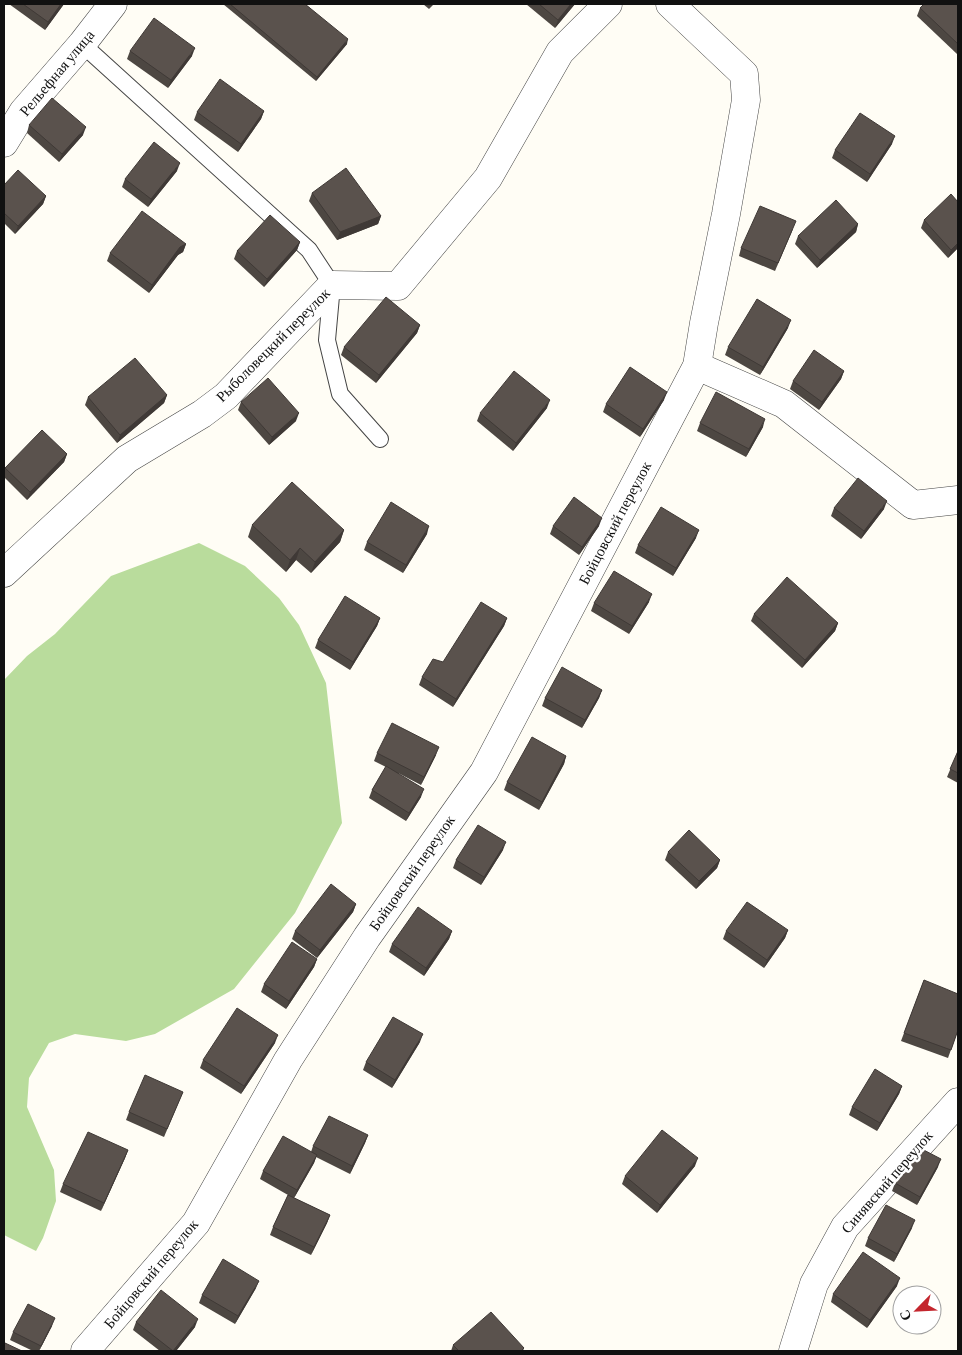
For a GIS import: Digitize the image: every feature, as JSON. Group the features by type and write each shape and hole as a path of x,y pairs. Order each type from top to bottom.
{"street":[{"name":"Рельефная улица","path":"4,143 23,112 82,44 113,4"},
{"name":"Рыболовецкий переулок","path":"4,573 127,459 202,414 226,396 332,285 398,286 488,178 560,52 608,4"},
{"name":"Бойцовский переулок","path":"85,1351 196,1223 288,1060 356,953 484,772 697,366 746,100 744,74 670,4"},
{"path":"697,366 784,404 913,504 958,500"},
{"name":"Синявский переулок","path":"793,1351 814,1284 845,1227 958,1102"}],"lane":[{"path":"82,44 309,250 332,285 327,340 340,394 380,439"}],"green space":[{"path":"199,543 245,566 279,598 299,625 326,683 342,823 295,913 234,989 155,1034 126,1041 75,1034 49,1043 29,1078 27,1107 54,1170 56,1201 43,1238 36,1251 4,1235 4,680 27,656 55,634 111,576"}],"building":[{"path":"23,4 61,4 48,22"},
{"path":"230,4 305,4 348,39 317,77"},
{"path":"539,4 571,4 558,20"},
{"path":"924,4 958,4 958,44 920,8"},
{"path":"154,18 195,48 171,80 130,51"},
{"path":"220,79 264,111 241,144 197,112"},
{"path":"52,98 86,127 62,154 29,125"},
{"path":"860,113 895,136 870,174 835,150"},
{"path":"154,142 180,163 151,199 125,179"},
{"path":"346,168 381,216 340,232 312,193"},
{"path":"18,170 46,196 18,226 4,213 4,185"},
{"path":"951,194 958,202 958,243 951,250 924,220"},
{"path":"836,200 858,224 820,260 798,236"},
{"path":"760,206 796,221 778,263 741,248"},
{"path":"142,211 186,244 180,247 152,285 110,253"},
{"path":"270,215 300,242 267,279 237,251"},
{"path":"386,297 420,325 379,375 344,347"},
{"path":"757,299 791,320 763,367 728,347"},
{"path":"814,350 844,371 822,402 793,381"},
{"path":"135,358 167,395 120,435 88,397"},
{"path":"630,367 667,392 643,429 606,404"},
{"path":"514,371 550,400 516,443 480,413"},
{"path":"268,378 299,413 272,437 241,402"},
{"path":"716,392 765,419 749,449 700,423"},
{"path":"42,430 67,454 30,492 5,468"},
{"path":"858,478 887,501 864,531 834,508"},
{"path":"292,482 344,530 315,562 300,548 290,560 252,525"},
{"path":"574,497 602,518 582,547 553,526"},
{"path":"391,502 429,526 406,565 367,542"},
{"path":"661,507 699,530 676,568 638,545"},
{"path":"614,571 652,594 632,626 594,603"},
{"path":"787,577 838,623 805,660 754,614"},
{"path":"345,596 380,618 353,662 318,640"},
{"path":"481,602 507,618 456,699 422,677 433,659 443,662"},
{"path":"562,667 602,690 585,720 545,698"},
{"path":"392,723 439,747 424,777 377,753"},
{"path":"532,737 566,756 542,802 507,782"},
{"path":"958,751 958,773 950,769"},
{"path":"386,766 424,789 409,813 372,790"},
{"path":"478,825 506,842 484,877 456,860"},
{"path":"689,830 720,860 699,881 668,852"},
{"path":"331,884 356,904 320,950 295,931"},
{"path":"747,902 788,930 767,960 726,931"},
{"path":"418,907 452,931 426,968 392,944"},
{"path":"292,942 317,959 289,1001 264,984"},
{"path":"924,980 958,994 958,1030 951,1050 904,1033"},
{"path":"237,1008 278,1035 244,1086 203,1060"},
{"path":"393,1017 423,1034 395,1080 366,1062"},
{"path":"875,1069 902,1086 880,1123 852,1107"},
{"path":"145,1075 183,1092 167,1129 129,1112"},
{"path":"329,1116 368,1135 352,1166 313,1146"},
{"path":"662,1130 698,1158 660,1205 625,1176"},
{"path":"88,1132 128,1150 104,1203 63,1184"},
{"path":"283,1136 317,1155 297,1190 263,1171"},
{"path":"916,1146 941,1159 920,1197 895,1183"},
{"path":"288,1195 330,1215 314,1247 273,1227"},
{"path":"886,1205 915,1220 897,1254 868,1238"},
{"path":"863,1252 900,1278 895,1285 892,1285 892,1289 870,1320 833,1294"},
{"path":"223,1259 259,1281 238,1316 202,1295"},
{"path":"161,1290 198,1319 173,1351 136,1322"},
{"path":"28,1304 55,1318 41,1346 13,1332"},
{"path":"491,1312 524,1348 521,1351 459,1351 453,1345"},
{"path":"5,1343 22,1351 4,1351"}]}
